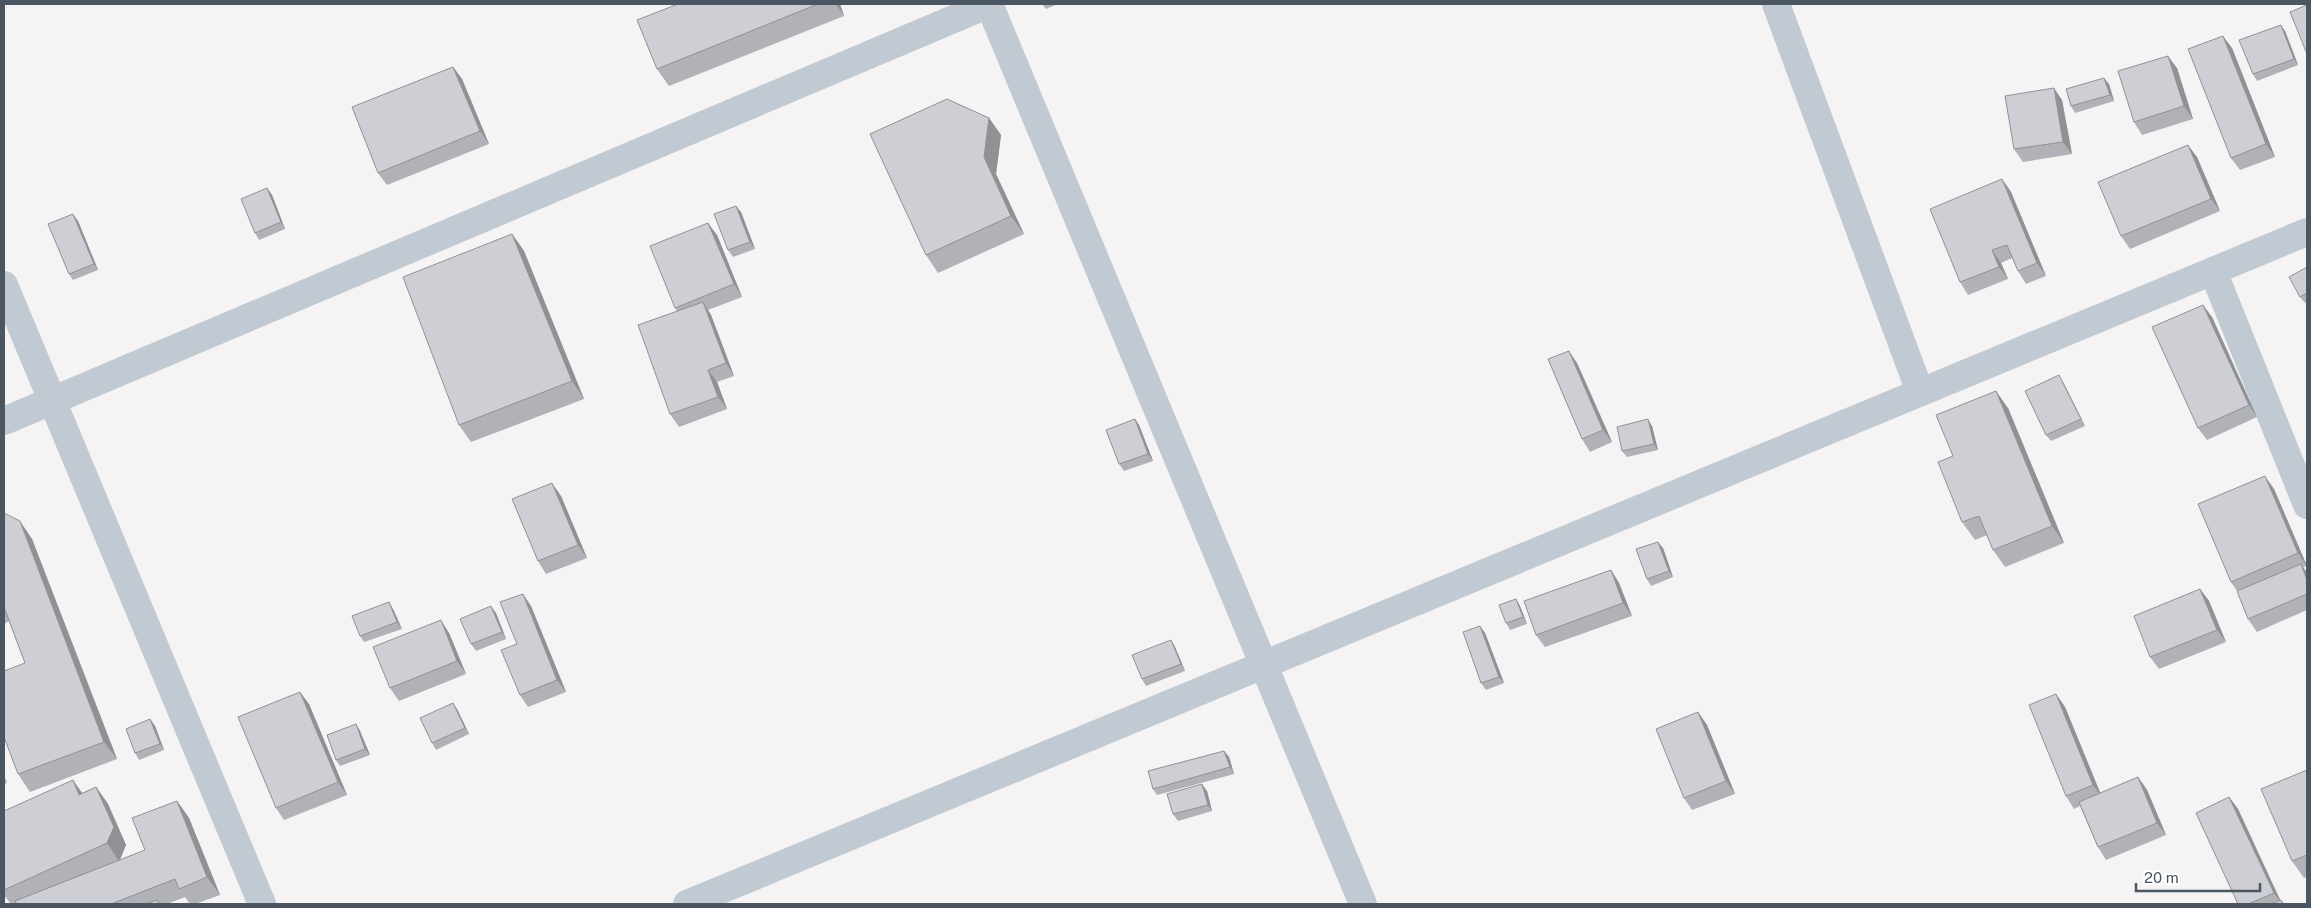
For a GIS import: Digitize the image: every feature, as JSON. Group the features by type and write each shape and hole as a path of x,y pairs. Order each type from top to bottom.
{"street":[{"path":"4,422 989,4 1363,904"},
{"path":"1776,4 1920,392"},
{"path":"687,904 2307,232"},
{"path":"2213,271 2307,505"},
{"path":"4,285 262,904"}],"building":[{"path":"678,4 818,4 657,69 637,20"},
{"path":"2307,5 2307,54 2290,12"},
{"path":"2281,25 2294,59 2253,74 2239,40"},
{"path":"2223,36 2266,144 2231,158 2188,49"},
{"path":"2168,56 2184,106 2134,122 2118,71"},
{"path":"453,67 480,131 378,173 352,107"},
{"path":"2104,78 2110,95 2071,106 2066,89"},
{"path":"2054,88 2063,142 2014,149 2005,96"},
{"path":"947,99 989,118 984,157 1011,216 926,255 870,134"},
{"path":"2188,145 2211,199 2121,236 2098,182"},
{"path":"2002,179 2037,263 2018,271 2007,245 1992,250 1999,267 1960,282 1930,209"},
{"path":"267,188 281,222 255,233 241,199"},
{"path":"736,206 750,242 728,250 714,214"},
{"path":"73,214 94,264 69,274 48,224"},
{"path":"708,223 734,284 675,308 650,246"},
{"path":"512,234 572,381 459,425 403,277"},
{"path":"2307,267 2307,293 2300,297 2289,277"},
{"path":"703,302 726,363 708,370 718,397 670,414 638,325"},
{"path":"2203,305 2249,405 2198,428 2152,327"},
{"path":"1569,351 1603,430 1582,439 1548,359"},
{"path":"2059,375 2081,419 2046,435 2025,391"},
{"path":"1996,391 2052,526 1993,550 1979,516 1962,522 1938,462 1953,456 1936,415"},
{"path":"1135,419 1148,454 1119,464 1106,430"},
{"path":"1648,419 1654,444 1622,451 1617,427"},
{"path":"2265,476 2298,553 2231,582 2198,504"},
{"path":"552,483 578,545 538,561 512,499"},
{"path":"4,513 20,521 104,742 18,774 4,737 4,671 25,663 4,607"},
{"path":"1658,542 1669,571 1647,579 1636,549"},
{"path":"2301,564 2307,580 2307,594 2248,619 2237,591"},
{"path":"1611,570 1623,603 1536,635 1524,601"},
{"path":"2200,589 2217,630 2150,657 2134,616"},
{"path":"523,594 557,680 520,695 501,650 517,644 500,602"},
{"path":"1516,599 1523,617 1506,623 1499,605"},
{"path":"389,602 397,622 360,636 352,616"},
{"path":"491,606 502,632 471,644 460,619"},
{"path":"441,620 457,661 390,688 373,647"},
{"path":"1480,626 1499,677 1481,683 1463,632"},
{"path":"1171,640 1181,664 1142,679 1132,655"},
{"path":"300,692 338,782 276,808 238,717"},
{"path":"2056,694 2093,785 2066,796 2029,705"},
{"path":"453,703 465,728 432,743 420,718"},
{"path":"1698,712 1726,781 1684,798 1656,729"},
{"path":"150,719 160,744 135,753 126,729"},
{"path":"356,724 365,749 336,760 327,735"},
{"path":"1224,751 1230,767 1153,789 1148,771"},
{"path":"2307,770 2307,855 2292,861 2261,789"},
{"path":"2138,777 2157,823 2098,847 2079,802"},
{"path":"73,780 79,795 96,787 114,827 107,843 4,890 4,811"},
{"path":"1202,784 1208,805 1173,814 1167,794"},
{"path":"2229,797 2274,893 2248,904 2238,904 2196,813"},
{"path":"177,801 207,877 179,889 175,879 111,904 17,904 15,901 145,850 132,818"},
{"path":"157,900 159,904 145,904"},
{"path":"2281,900 2283,904 2270,904"}]}
